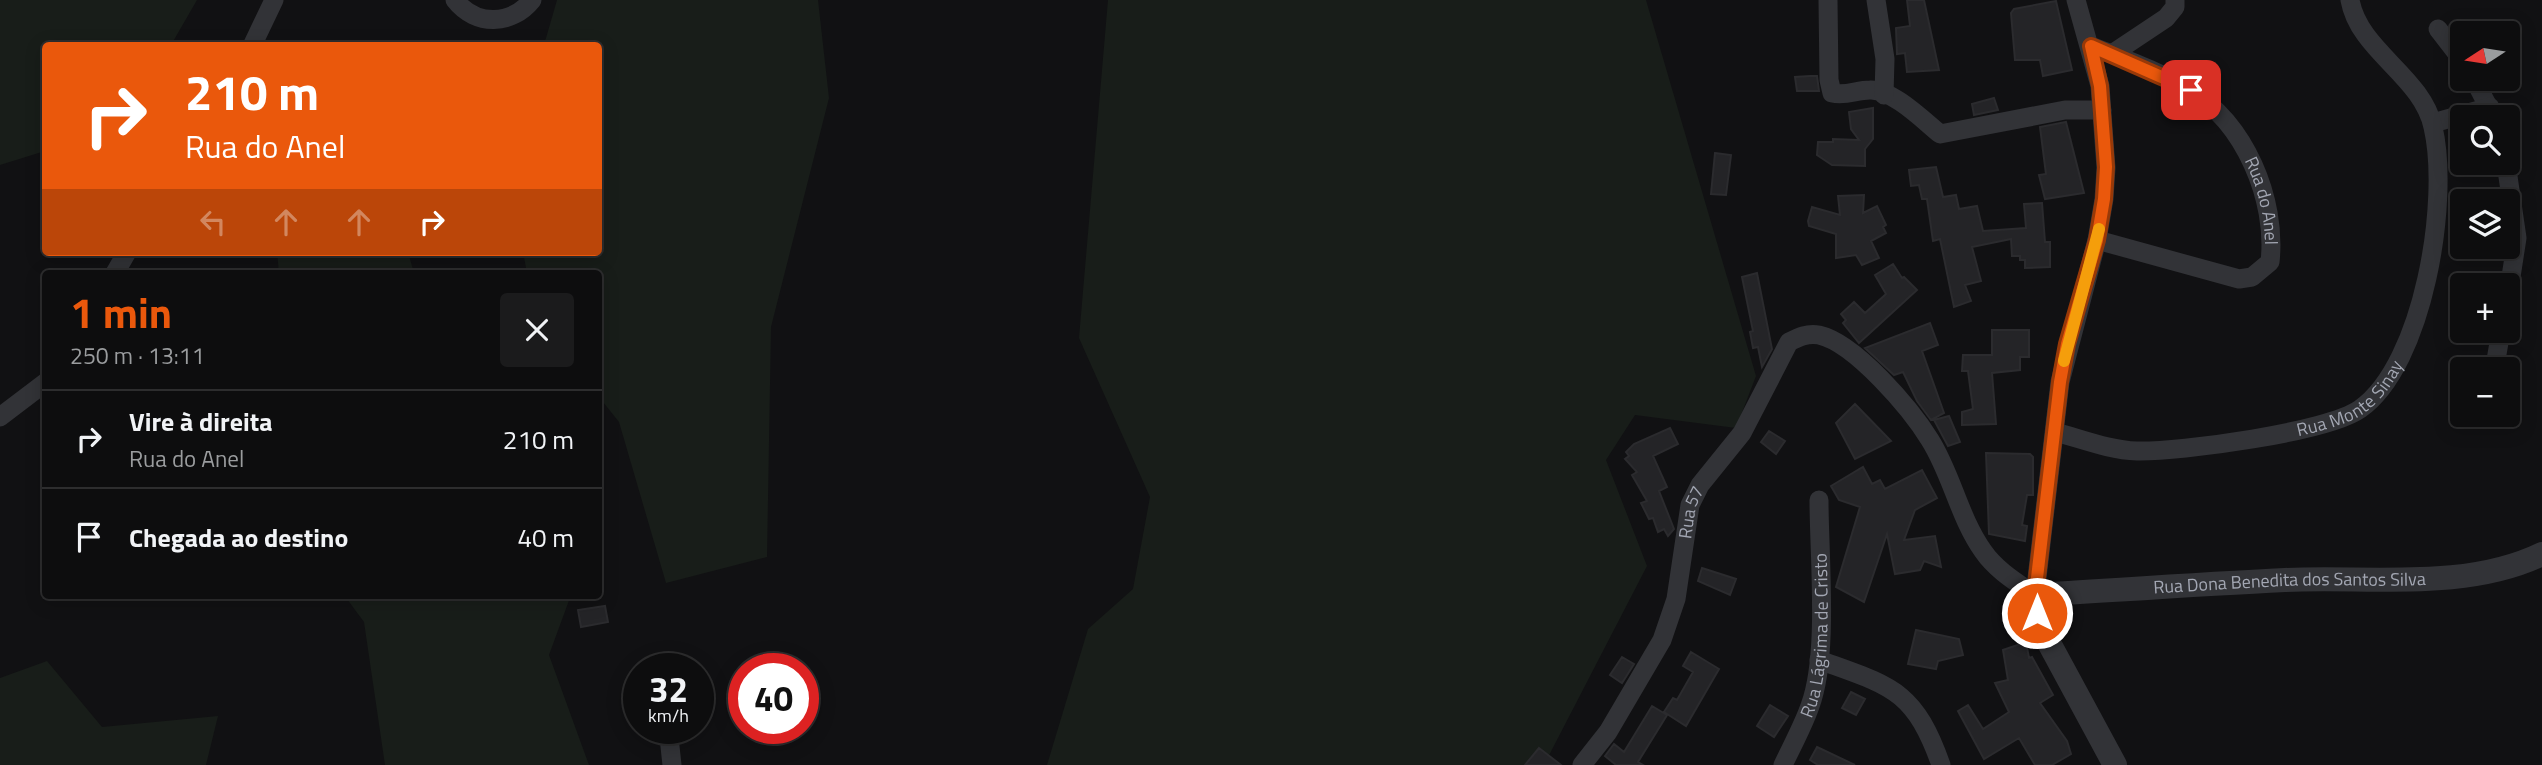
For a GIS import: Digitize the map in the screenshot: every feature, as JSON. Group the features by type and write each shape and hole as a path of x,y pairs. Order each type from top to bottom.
{"street":[{"path":"253,42 274,0"},
{"path":"455,0 470,13 489,20 517,16 532,0"},
{"path":"1828,0 1829,80 1832,93 1843,96 1873,89 1904,104 1940,134 2065,110 2102,110"},
{"path":"1876,0 1885,59 1884,95"},
{"path":"2076,0 2091,46 2102,110 2106,167 2097,240 2067,344 2035,595 2042,630 2115,765"},
{"path":"2112,54 2165,18 2175,7 2175,0"},
{"name":"Rua Monte Sinay","path":"2055,432 2112,448 2164,450 2322,426 2359,410 2378,395 2398,361 2411,331 2432,257 2438,221 2439,153 2432,122 2414,90 2357,21 2350,0"},
{"path":"2438,29 2450,44"},
{"name":"Rua do Anel","path":"2091,46 2191,90 2216,110 2239,140 2256,174 2270,214 2273,238 2270,262 2252,277 2239,279 2097,240"},
{"path":"2432,122 2450,119"},
{"path":"2508,175 2517,238 2512,273"},
{"name":"Rua 57","path":"1582,765 1608,732 1662,640 1676,599 1689,505 1700,485 1742,433 1789,342 1803,335 1818,335 1835,341 1861,362 1902,404 1930,439 1983,551 1997,569 2035,595"},
{"path":"0,417 42,385"},
{"name":"Rua Lágrima de Cristo","path":"1783,765 1811,705 1819,660 1819,500"},
{"name":"Rua Dona Benedita dos Santos Silva","path":"2035,595 2287,580 2481,575 2517,566 2542,554"},
{"path":"1819,660 1894,690 1910,702 1923,720 1941,765"},
{"path":"670,744 672,765"}],"shaded area":[{"path":"0,0 197,0 173,42 42,42 42,152 0,165"},
{"path":"557,0 818,0 829,98 771,327 767,557 666,583 619,422 602,401 602,270 526,270 524,256 602,256 602,42 545,42"},
{"path":"1108,0 1646,0 1756,376 1736,428 1635,415 1606,460 1647,566 1544,765 1047,765 1088,629 1133,589 1150,497 1079,338"},
{"path":"277,256 409,256 413,270 279,270"},
{"path":"347,599 570,599 549,655 589,765 385,765 364,622"},
{"path":"47,661 102,727 218,716 206,765 0,765 0,678"}],"building":[{"path":"1907,0 1924,0 1939,70 1907,72 1905,53 1897,54 1896,28 1910,26"},
{"path":"2056,1 2072,70 2043,76 2040,60 2015,60 2011,13 2014,9"},
{"path":"1817,76 1819,91 1797,91 1795,77"},
{"path":"1994,98 1998,110 1974,115 1972,104"},
{"path":"1873,108 1873,139 1865,149 1865,166 1832,165 1817,155 1818,142 1833,142 1833,139 1859,140 1851,129 1849,112"},
{"path":"2066,122 2084,193 2045,199 2039,175 2046,174 2040,127"},
{"path":"1715,153 1731,155 1726,195 1711,194"},
{"path":"1936,167 1943,197 1956,195 1959,209 1977,206 1983,231 2026,228 2024,204 2042,203 2045,242 2050,242 2050,267 2025,268 2025,260 2020,260 2020,256 2012,256 2011,239 1972,247 1981,281 1965,285 1971,301 1954,307 1940,239 1933,241 1927,199 1922,199 1919,185 1911,186 1909,170"},
{"path":"1864,195 1863,213 1877,206 1886,225 1883,227 1886,233 1871,241 1879,258 1862,265 1856,255 1836,258 1836,234 1809,226 1808,221 1812,207 1840,215 1838,196"},
{"path":"1893,264 1902,278 1917,290 1859,343 1843,323 1846,320 1841,314 1854,302 1865,313 1886,294 1875,275"},
{"path":"1757,273 1772,349 1762,367 1758,347 1753,348 1750,332 1753,331 1742,277"},
{"path":"1930,323 1938,345 1922,351 1944,413 1931,420 1917,401 1903,372 1894,375 1865,348"},
{"path":"1992,330 2029,330 2029,357 2020,357 2020,370 1992,373 1996,424 1962,425 1962,412 1973,409 1968,371 1962,371 1963,355 1992,355"},
{"path":"1855,404 1891,441 1855,459 1836,423"},
{"path":"1949,416 1960,442 1948,446 1934,420"},
{"path":"1670,428 1678,444 1653,456 1667,487 1659,491 1674,529 1668,536 1664,529 1658,532 1653,518 1649,519 1641,503 1647,501 1632,475 1637,472 1625,459 1629,456 1626,452 1634,444"},
{"path":"1769,431 1785,441 1776,454 1761,442"},
{"path":"1986,453 2030,454 2033,457 2033,495 2027,495 2022,525 2027,526 2025,541 1989,534"},
{"path":"1863,467 1872,484 1880,480 1885,489 1922,470 1937,498 1915,510 1904,540 1935,536 1941,567 1924,561 1920,570 1895,574 1887,534 1864,602 1836,587 1860,507 1839,500 1831,486"},
{"path":"1702,568 1736,579 1730,595 1698,581"},
{"path":"605,606 608,622 581,627 578,610"},
{"path":"1916,630 1959,639 1963,655 1938,661 1936,669 1908,664"},
{"path":"2026,642 2029,658 2032,657 2053,695 2040,703 2067,741 2071,754 2052,765 2035,765 2019,738 1984,759 1958,711 1968,705 1983,729 2009,712 1995,683 2008,680 2003,650"},
{"path":"1691,652 1719,669 1686,726 1664,712 1673,698 1677,700 1693,672 1683,666"},
{"path":"1622,657 1634,664 1622,683 1610,675"},
{"path":"1851,692 1865,699 1856,715 1842,708"},
{"path":"1770,705 1788,716 1774,737 1757,726"},
{"path":"1652,706 1667,715 1638,762 1643,765 1616,765 1605,756 1614,744 1624,752"},
{"path":"1817,747 1855,765 1818,765 1810,760"},
{"path":"1539,748 1561,765 1525,765"}],"slow traffic":[{"path":"2064,361 2099,229"}],"route":[{"path":"2037,613 2035,595 2060,382 2067,344 2097,240 2104,199 2106,167 2100,86 2091,46 2191,90"}]}
